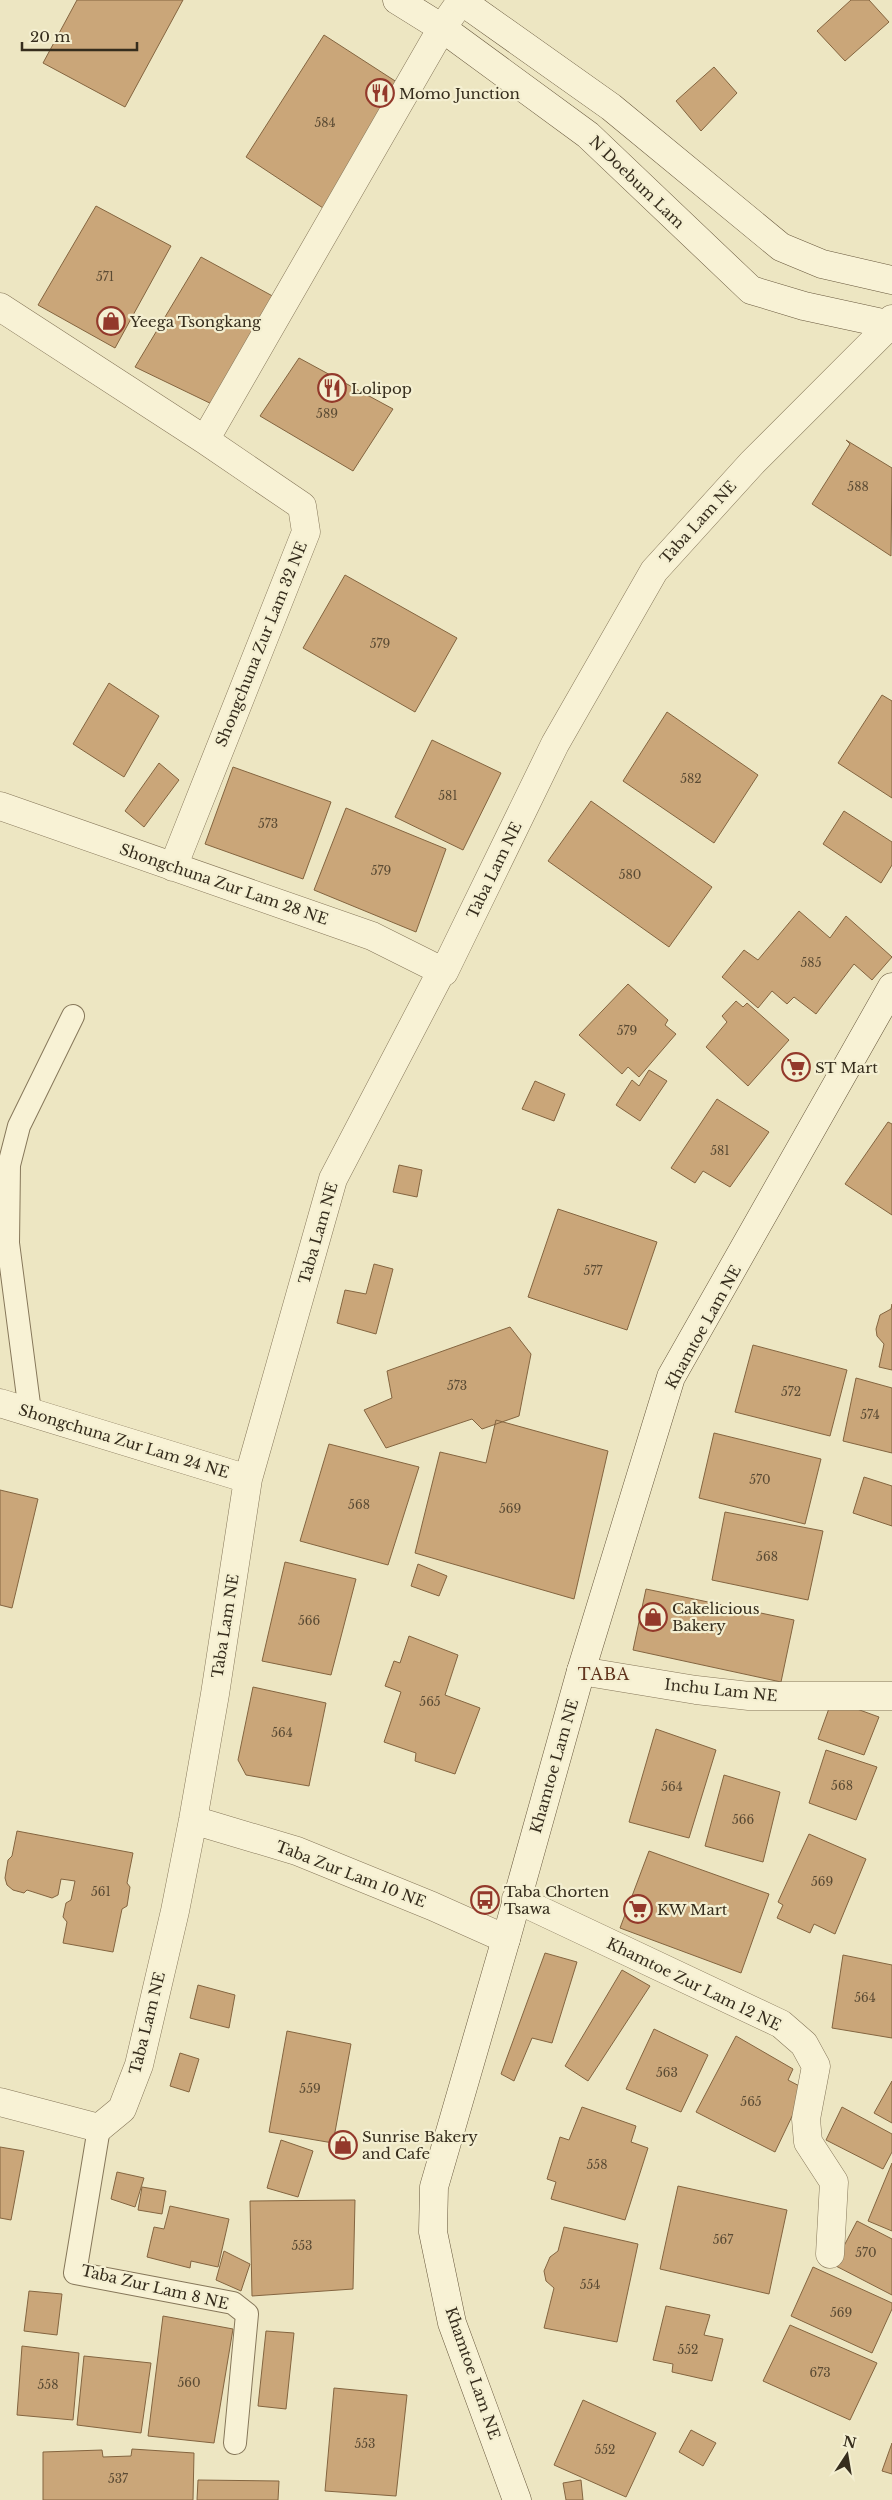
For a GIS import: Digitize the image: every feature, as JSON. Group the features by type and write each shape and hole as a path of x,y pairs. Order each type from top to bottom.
{"street":[{"name":"N Doebum Lam","path":"397,0 442,28 588,135 751,290 804,306 891,324"},
{"path":"205,440 442,28 460,0 611,107 781,247 822,264 892,280"},
{"name":"Shongchuna Zur Lam 32 NE","path":"0,307 205,440 302,506 306,532 173,867"},
{"name":"Taba Lam NE","path":"99,2128 122,2109 139,2065 175,1911 193,1820 215,1694 248,1479 333,1180 440,974 444,972 555,744 654,571 752,463 891,324"},
{"name":"Shongchuna Zur Lam 28 NE","path":"0,806 372,936 444,972"},
{"name":"Khamtoe Lam NE","path":"517,2500 452,2324 433,2232 434,2187 506,1939 580,1671 672,1378 892,987"},
{"name":"Shongchuna Zur Lam 24 NE","path":"0,1404 248,1479"},
{"name":"Inchu Lam NE","path":"580,1671 696,1690 749,1696 892,1696"},
{"name":"Taba Zur Lam 10 NE","path":"193,1820 297,1851 432,1906 506,1939"},
{"name":"Khamtoe Zur Lam 12 NE","path":"516,1899 781,2024 804,2044 816,2066 806,2119 808,2142 834,2182 830,2254"},
{"path":"0,2102 99,2128"}],"lane":[{"path":"30,1412 8,1243 9,1165 19,1126 73,1016"},
{"name":"Taba Zur Lam 8 NE","path":"99,2128 75,2273 232,2303 246,2314 236,2443"}],"building":[{"path":"77,0 183,0 125,107 43,63"},
{"path":"851,0 869,0 889,22 845,61 817,31"},
{"path":"324,35 406,88 323,208 246,157"},
{"path":"714,67 737,93 701,131 676,101"},
{"path":"96,206 171,246 115,348 38,305"},
{"path":"201,257 278,299 218,407 135,367"},
{"path":"299,358 393,409 353,471 260,416"},
{"path":"846,440 892,468 891,556 812,504 850,444"},
{"path":"345,575 457,638 415,712 303,648"},
{"path":"109,683 159,716 124,777 73,744"},
{"path":"882,695 892,701 892,798 838,763"},
{"path":"667,712 758,775 714,843 623,781"},
{"path":"432,740 501,773 463,850 395,817"},
{"path":"159,763 179,780 144,827 125,811"},
{"path":"233,767 331,802 303,879 205,844"},
{"path":"591,801 712,887 669,947 548,861"},
{"path":"346,808 446,849 416,932 314,890"},
{"path":"844,811 892,842 892,865 881,883 823,844"},
{"path":"799,911 830,938 846,916 892,957 872,980 854,964 816,1014 794,997 787,1004 772,991 758,1008 722,977 744,950 758,960"},
{"path":"628,984 668,1020 665,1025 676,1034 639,1077 628,1067 622,1074 579,1035"},
{"path":"736,1001 743,1007 747,1003 789,1040 748,1086 706,1047 727,1022 722,1016"},
{"path":"649,1070 667,1081 640,1121 616,1105 632,1080 639,1086"},
{"path":"535,1081 565,1094 554,1121 522,1109"},
{"path":"717,1099 769,1132 730,1187 703,1171 695,1183 671,1168"},
{"path":"888,1122 892,1124 892,1215 845,1184"},
{"path":"399,1165 422,1170 417,1197 393,1192"},
{"path":"558,1209 657,1242 627,1330 528,1297"},
{"path":"374,1264 393,1269 376,1334 337,1323 345,1290 366,1294"},
{"path":"892,1304 892,1370 879,1367 884,1344 877,1336 876,1329 880,1315 891,1309"},
{"path":"510,1327 531,1354 519,1416 482,1429 472,1419 386,1448 364,1410 392,1398 387,1371"},
{"path":"753,1345 847,1370 830,1436 735,1412"},
{"path":"856,1378 892,1388 892,1453 843,1441"},
{"path":"496,1420 608,1451 574,1599 415,1553 440,1452 486,1463"},
{"path":"714,1433 821,1459 805,1524 699,1498"},
{"path":"329,1444 419,1467 388,1565 300,1541"},
{"path":"864,1477 892,1486 892,1526 853,1513"},
{"path":"0,1490 38,1499 12,1608 0,1605"},
{"path":"725,1512 823,1531 808,1600 712,1580"},
{"path":"285,1562 356,1579 331,1675 262,1661"},
{"path":"418,1564 447,1576 439,1596 411,1586"},
{"path":"646,1589 794,1620 781,1682 633,1650"},
{"path":"409,1636 458,1655 445,1695 480,1708 455,1774 415,1761 416,1753 384,1742 401,1692 385,1686 394,1661 400,1663"},
{"path":"253,1687 326,1703 309,1786 246,1775 238,1760"},
{"path":"832,1700 879,1717 864,1755 818,1739"},
{"path":"656,1729 716,1750 689,1838 629,1822"},
{"path":"826,1750 877,1767 856,1820 809,1803"},
{"path":"724,1775 780,1792 763,1862 705,1846"},
{"path":"17,1831 133,1853 127,1883 130,1887 127,1906 122,1909 113,1952 63,1943 67,1922 63,1917 66,1903 71,1900 75,1881 61,1879 58,1895 52,1898 27,1890 24,1893 13,1890 7,1885 5,1878 8,1860 12,1856"},
{"path":"809,1834 866,1859 835,1934 814,1924 810,1933 777,1918 783,1905 778,1902"},
{"path":"649,1851 769,1894 741,1973 620,1928"},
{"path":"545,1953 577,1962 552,2043 532,2038 514,2081 501,2074"},
{"path":"843,1955 892,1965 892,2038 832,2028"},
{"path":"622,1970 650,1986 588,2081 565,2066"},
{"path":"198,1985 235,1995 229,2028 190,2018"},
{"path":"654,2029 708,2055 681,2112 626,2089"},
{"path":"287,2031 351,2044 333,2143 269,2132"},
{"path":"736,2036 793,2069 788,2080 805,2089 775,2152 696,2112"},
{"path":"180,2053 199,2059 189,2092 170,2086"},
{"path":"892,2081 892,2123 874,2113"},
{"path":"582,2107 636,2126 631,2142 648,2148 625,2220 551,2199 556,2182 547,2179 560,2137 569,2140"},
{"path":"842,2107 892,2134 892,2152 883,2169 826,2140"},
{"path":"281,2140 313,2151 298,2197 267,2188"},
{"path":"0,2147 24,2151 11,2220 0,2218"},
{"path":"892,2163 892,2231 868,2221"},
{"path":"117,2172 144,2178 135,2207 111,2199"},
{"path":"678,2186 787,2210 769,2294 660,2269"},
{"path":"142,2187 166,2191 162,2214 138,2210"},
{"path":"355,2200 353,2289 252,2296 250,2201"},
{"path":"170,2206 229,2219 218,2267 191,2261 190,2268 147,2257 154,2227 164,2229"},
{"path":"857,2221 892,2239 892,2295 834,2265"},
{"path":"564,2227 638,2244 617,2342 544,2328 554,2288 546,2281 544,2271 550,2257 558,2251"},
{"path":"224,2251 250,2264 241,2291 216,2280"},
{"path":"813,2267 892,2303 892,2309 872,2353 791,2316"},
{"path":"29,2291 62,2294 57,2335 24,2331"},
{"path":"666,2306 710,2315 704,2335 723,2339 712,2381 672,2372 673,2364 653,2360"},
{"path":"163,2316 233,2329 214,2443 148,2436"},
{"path":"790,2325 877,2363 850,2420 763,2381"},
{"path":"266,2331 294,2333 286,2409 258,2406"},
{"path":"22,2346 79,2353 73,2420 17,2415"},
{"path":"84,2356 151,2363 141,2433 77,2425"},
{"path":"334,2388 407,2395 396,2496 325,2491"},
{"path":"583,2400 656,2433 626,2497 554,2465"},
{"path":"691,2430 716,2443 703,2466 679,2452"},
{"path":"892,2443 892,2474 882,2471"},
{"path":"132,2449 194,2453 193,2500 43,2500 43,2452 102,2450 103,2457 131,2456"},
{"path":"198,2480 279,2481 278,2500 197,2500"},
{"path":"581,2480 583,2500 566,2500 563,2483"}],"place":[{"name":"Momo Junction","path":"380,93"},
{"name":"Yeega Tsongkang","path":"111,321"},
{"name":"Lolipop","path":"332,388"},
{"name":"ST Mart","path":"796,1067"},
{"name":"Cakelicious Bakery","path":"653,1617"},
{"name":"Taba Chorten Tsawa","path":"485,1900"},
{"name":"KW Mart","path":"638,1909"},
{"name":"Sunrise Bakery and Cafe","path":"343,2145"}],"district":[{"name":"TABA","path":"604,1674"}]}
